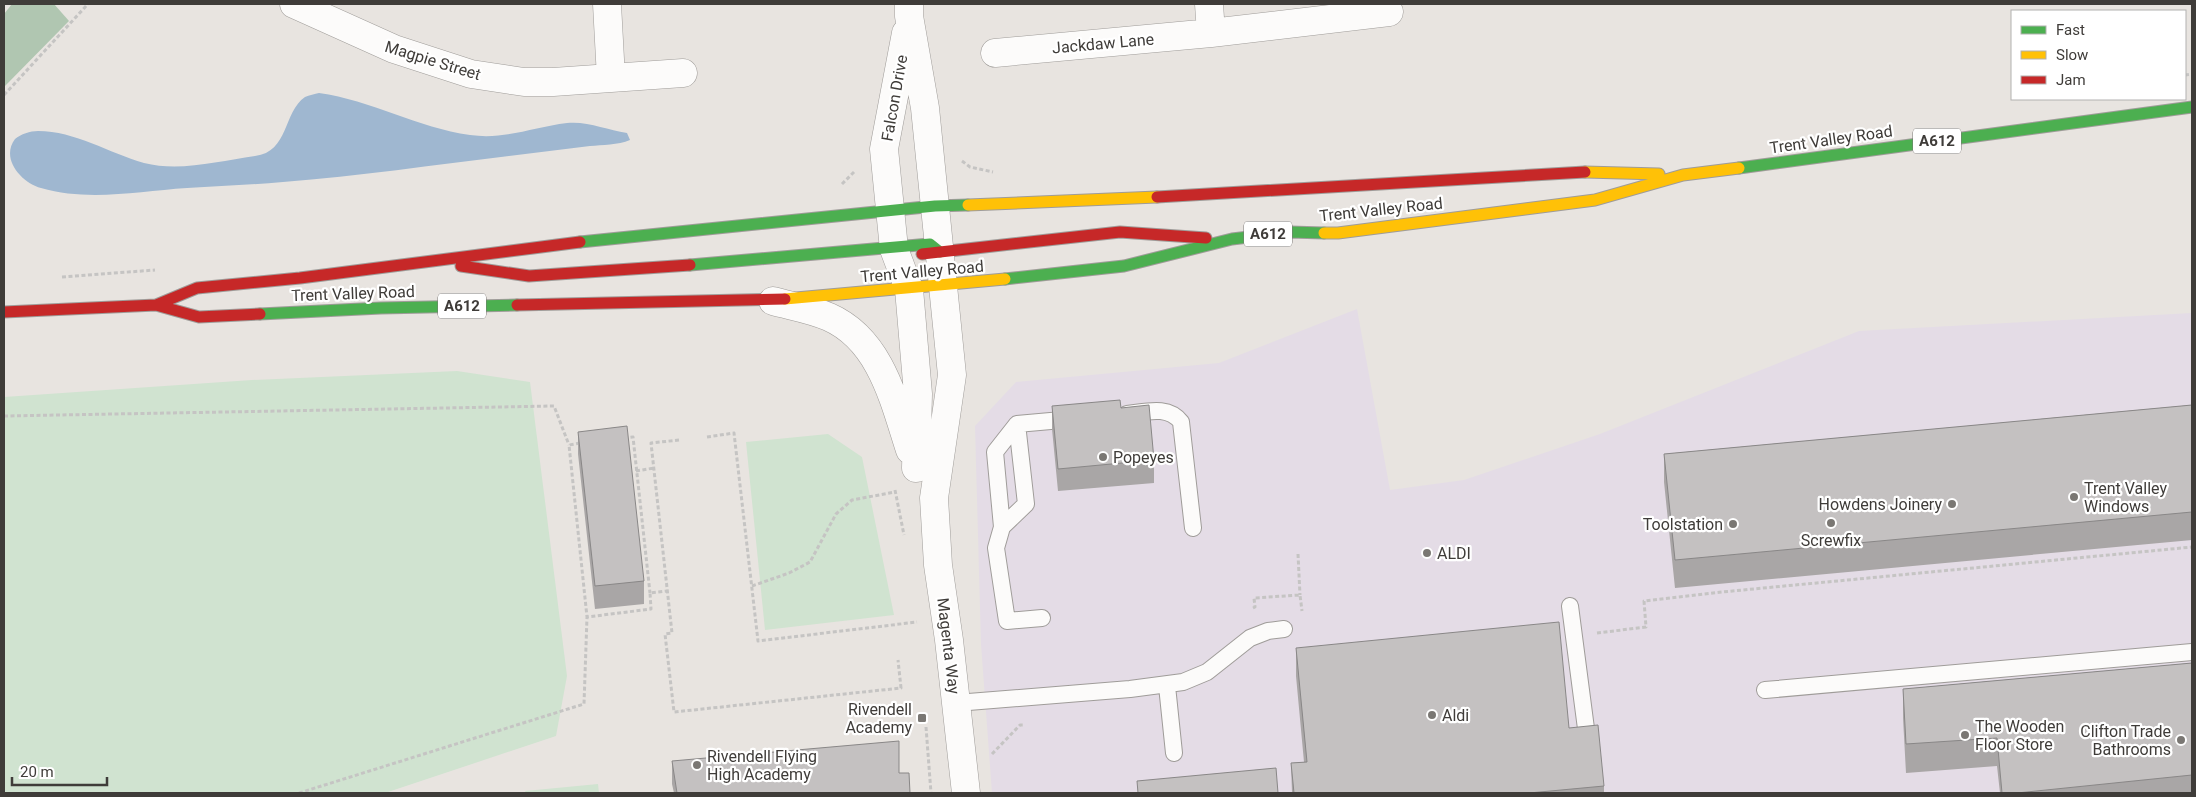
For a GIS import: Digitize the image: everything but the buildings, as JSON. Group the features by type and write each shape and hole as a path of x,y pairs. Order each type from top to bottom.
{"main road":[{"name":"Trent Valley Road","path":"4,312 156,305 199,316 381,308 769,300 944,286 1124,266 1232,239 1290,232 1338,233 1594,200 1683,175 2192,107"},
{"name":"Trent Valley Road","path":"156,305 197,288 430,262 544,246 935,206 1220,194 1591,172 1683,175"},
{"name":"A612","path":"430,262 529,276 894,248 904,255 1120,232 1232,239"}],"street":[{"name":"Magpie Street","path":"294,4 394,49 471,74 524,82 580,81 683,73"},
{"path":"607,4 610,78"},
{"path":"1209,4 1211,33"},
{"name":"Falcon Drive","path":"909,10 925,108 944,286"},
{"name":"Falcon Drive","path":"909,10 884,149 894,248 909,289 918,394 916,468"},
{"name":"Jackdaw Lane","path":"995,52 1211,33 1389,12"},
{"name":"Magenta Way","path":"944,286 952,375 934,498 938,565 966,793"},
{"path":"769,300 829,317 851,330 871,353 883,372 891,390 916,468 934,498"}],"lane":[{"path":"1106,416 1166,410 1176,414 1182,422 1193,528"},
{"path":"1042,618 1007,621 996,548 1002,527 995,452 1017,424 1087,418"},
{"path":"1002,527 1026,504 1017,424"},
{"path":"1570,606 1588,744"},
{"path":"956,703 1167,686 1183,682 1207,672 1250,638 1284,629"},
{"path":"1765,690 2192,652"},
{"path":"1167,686 1174,753"}],"path":[{"path":"4,95 88,4"},
{"path":"4,416 554,406 569,445 587,617 584,704 300,793"},
{"path":"707,436 734,433 758,641 920,622"},
{"path":"587,617 651,609 633,437 614,440"},
{"path":"679,440 651,443 672,634 666,634 674,712 901,688 898,660"},
{"path":"569,445 587,443"},
{"path":"636,470 654,468"},
{"path":"752,586 796,570 810,562 836,514 852,500 895,492"},
{"path":"1574,636 1646,627 1644,601 2192,547"},
{"path":"1298,554 1303,620"},
{"path":"650,593 667,591"},
{"path":"1249,610 1255,607 1254,598 1300,595"},
{"path":"894,625 895,632"},
{"path":"990,757 1020,725 1029,724"}],"shaded area":[{"path":"1357,309 1390,490 1464,480 1600,434 1859,331 2192,313 2192,793 992,793 981,644 975,426 1016,382 1219,363"}],"green space":[{"path":"12,4 54,4 69,21 4,87 4,14"},
{"path":"457,371 530,382 567,676 556,736 385,793 4,793 4,397 252,380"},
{"path":"828,434 862,457 894,615 765,630 746,442"},
{"path":"598,784 599,793 526,793 525,791"}],"water":[{"path":"319,93 357,102 432,126 470,135 495,136 575,123 590,124 627,133 630,140 620,143 340,177 96,195 59,192 34,185 20,176 15,169 10,154 15,139 26,133 38,131 79,138 131,159 158,165 200,165 255,156 266,153 280,140 293,112 305,97"}],"traffic: fast":[{"path":"1739,168 2192,107"},
{"path":"580,242 935,206 968,205"},
{"path":"1005,279 1124,266 1232,239 1290,232 1324,233"},
{"path":"690,265 930,244 940,252"},
{"path":"260,314 381,308 517,305"}],"traffic: slow":[{"path":"1324,233 1338,233 1595,200 1683,175 1739,168"},
{"path":"1585,172 1659,174"},
{"path":"968,205 1157,197"},
{"path":"785,299 1005,279"}],"traffic: jam":[{"path":"1157,197 1585,172"},
{"path":"922,254 1120,232 1206,238"},
{"path":"156,305 197,288 300,278 580,242"},
{"path":"461,266 529,276 690,265"},
{"path":"517,305 785,299"},
{"path":"4,312 156,305 199,317 260,314"}],"place":[{"name":"Popeyes","path":"1103,457"},
{"name":"Trent Valley Windows","path":"2074,497"},
{"name":"Howdens Joinery","path":"1952,504"},
{"name":"Screwfix","path":"1831,523"},
{"name":"Toolstation","path":"1733,524"},
{"name":"ALDI","path":"1427,553"},
{"name":"Aldi","path":"1432,715"},
{"name":"Rivendell Academy","path":"922,718"},
{"name":"The Wooden Floor Store","path":"1965,735"},
{"name":"Clifton Trade Bathrooms","path":"2181,740"},
{"name":"Rivendell Flying High Academy","path":"697,765"}]}
